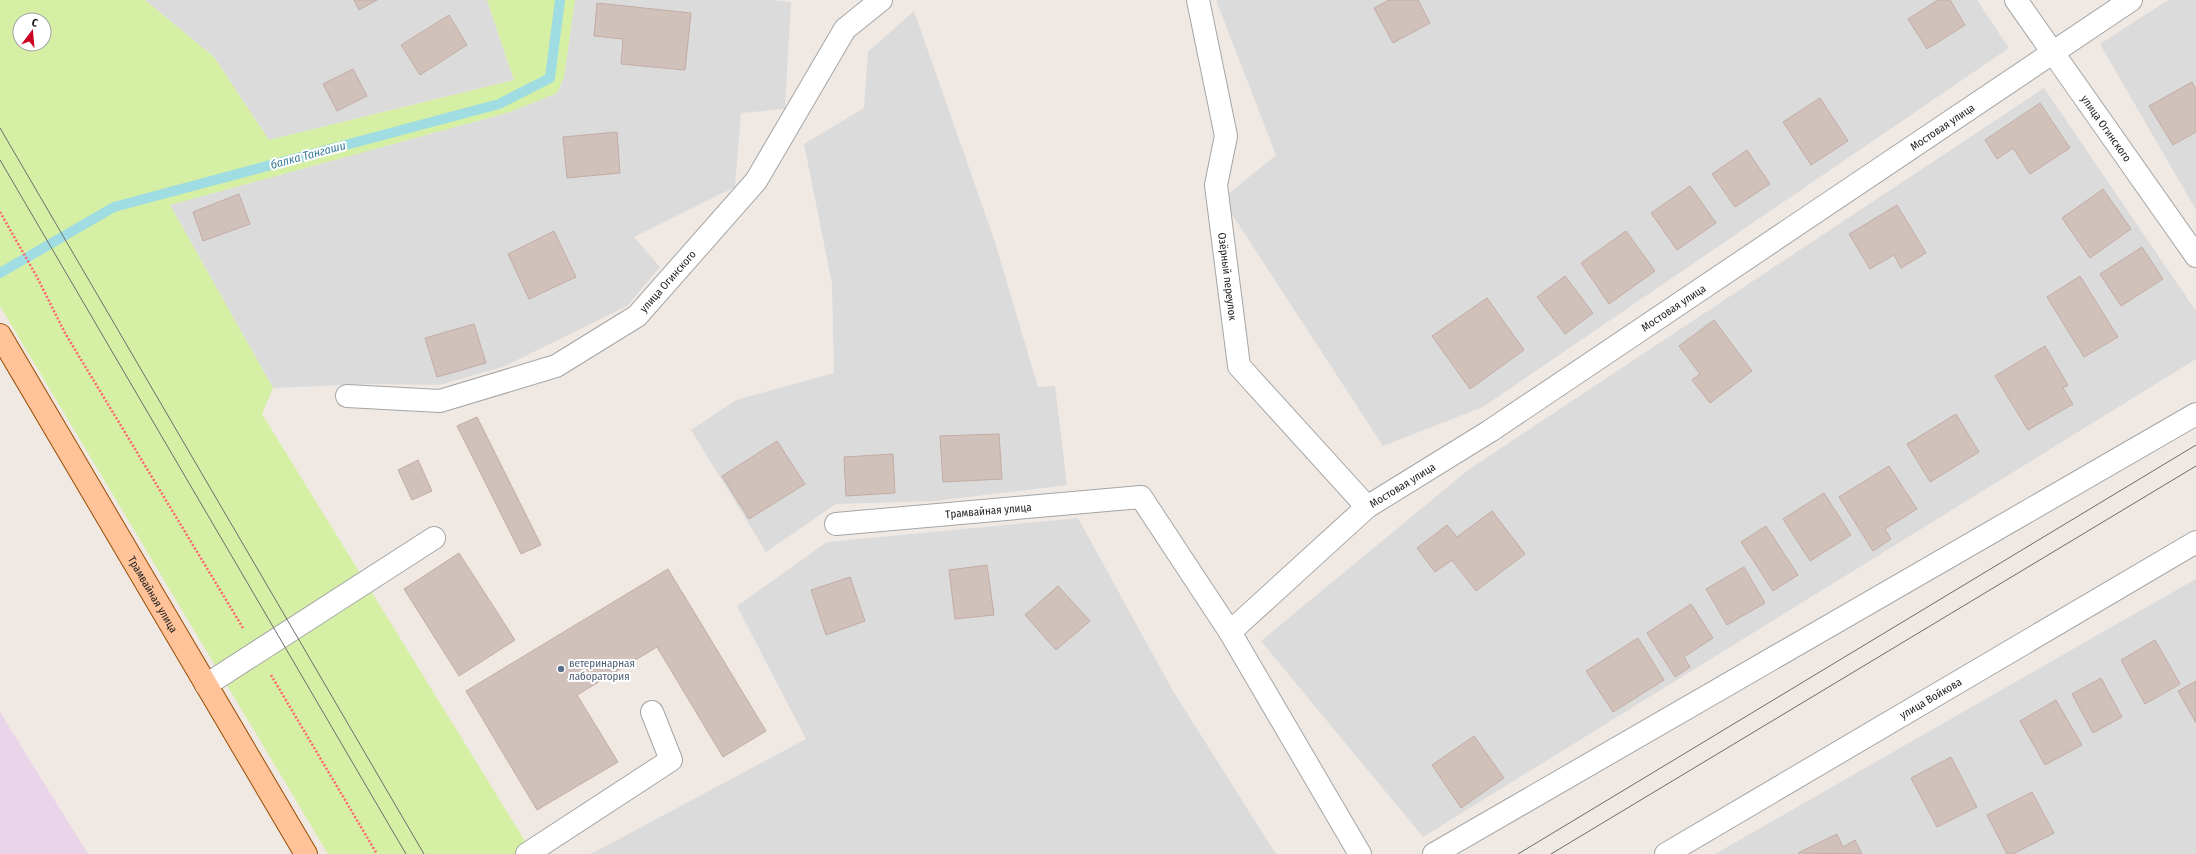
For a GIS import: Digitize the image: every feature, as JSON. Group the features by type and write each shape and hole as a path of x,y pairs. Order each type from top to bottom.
{"main road":[{"name":"Трамвайная улица","path":"0,335 306,854"}],"street":[{"name":"улица Огинского","path":"347,396 440,400 556,366 637,316 756,181 845,29 881,0"},
{"name":"Озёрный переулок","path":"1198,0 1226,136 1216,185 1239,366 1367,507"},
{"name":"улица Огинского","path":"2016,0 2196,256"},
{"name":"Мостовая улица","path":"1230,632 1367,507 1497,427 2131,0"},
{"path":"1434,854 2196,414"},
{"name":"Трамвайная улица","path":"836,524 1141,497 1230,632"},
{"path":"206,685 434,538"},
{"name":"улица Войкова","path":"1666,854 2196,542"},
{"path":"1230,632 1360,854"},
{"path":"527,854 671,760 652,712"}],"path":[{"path":"0,212 37,277 65,333 258,652 377,854"}],"shaded area":[{"path":"145,0 487,0 514,80 269,140 214,57"},
{"path":"575,0 772,0 791,2 785,109 741,113 735,187 634,237 660,267 627,306 503,367 439,385 369,384 273,388 170,205 510,112 557,93 564,77"},
{"path":"1216,0 1977,0 2009,48 1483,407 1383,446 1222,199 1276,155"},
{"path":"2168,0 2196,0 2196,210 2100,44"},
{"path":"914,11 994,239 1038,387 1055,386 1067,485 935,501 836,504 766,552 691,430 736,400 834,373 832,284 804,144 864,108 868,52"},
{"path":"2044,88 2196,311 2196,359 1423,837 1261,641 1468,470"},
{"path":"1078,518 1173,691 1276,854 591,854 806,739 737,606 827,542"},
{"path":"2196,579 2196,854 1715,854 2099,634"},
{"path":"0,712 88,854 0,854"}],"green space":[{"path":"0,0 145,0 214,57 269,140 514,80 487,0 575,0 564,77 557,93 510,112 170,205 273,388 262,414 533,854 328,854 0,306"}],"building":[{"path":"354,0 377,0 359,10"},
{"path":"1389,0 1418,0 1430,23 1393,43 1374,8"},
{"path":"1938,0 1950,0 1965,25 1927,49 1908,19"},
{"path":"597,3 691,13 685,70 621,64 623,39 594,36"},
{"path":"449,15 467,45 420,75 401,45"},
{"path":"353,69 367,96 337,111 323,84"},
{"path":"2192,82 2196,89 2196,132 2173,145 2149,106"},
{"path":"1820,98 1848,141 1811,165 1783,122"},
{"path":"2040,103 2070,148 2030,174 2013,148 1997,159 1985,140"},
{"path":"617,132 620,173 567,178 563,137"},
{"path":"1747,150 1770,184 1735,207 1712,174"},
{"path":"1690,186 1716,223 1677,250 1651,213"},
{"path":"2103,189 2131,229 2090,258 2062,218"},
{"path":"239,194 250,224 203,241 193,212"},
{"path":"1897,205 1926,253 1901,268 1894,255 1870,269 1849,234"},
{"path":"554,231 576,277 529,299 508,254"},
{"path":"1626,231 1655,271 1609,304 1581,263"},
{"path":"2142,247 2163,279 2121,306 2100,274"},
{"path":"1565,276 1593,313 1565,334 1537,297"},
{"path":"2080,276 2118,337 2084,357 2047,297"},
{"path":"1487,298 1524,350 1470,389 1432,336"},
{"path":"1714,320 1752,371 1710,403 1692,380 1700,374 1679,346"},
{"path":"474,324 486,363 437,377 425,338"},
{"path":"2045,346 2068,385 2063,388 2073,404 2028,430 1995,376"},
{"path":"1956,414 1979,452 1930,482 1907,444"},
{"path":"477,417 541,545 521,554 457,426"},
{"path":"999,434 1002,479 943,482 940,436"},
{"path":"777,441 805,484 749,519 722,476"},
{"path":"893,454 895,493 846,496 844,457"},
{"path":"418,460 432,491 412,500 398,470"},
{"path":"1889,466 1917,509 1885,529 1891,539 1873,551 1839,497"},
{"path":"1824,493 1851,535 1810,561 1783,519"},
{"path":"1492,511 1525,554 1476,591 1452,560 1435,572 1417,548 1447,525 1457,537"},
{"path":"1766,526 1798,575 1773,591 1741,542"},
{"path":"459,553 515,640 459,676 404,589"},
{"path":"987,565 994,615 955,619 949,570"},
{"path":"1744,567 1765,603 1727,625 1706,589"},
{"name":"ветеринарная лаборатория","path":"668,569 766,731 723,757 657,647 577,695 618,762 537,810 466,691"},
{"path":"850,577 865,621 826,635 811,590"},
{"path":"1058,586 1090,621 1056,650 1025,615"},
{"path":"1691,604 1713,638 1684,657 1690,667 1675,677 1647,633"},
{"path":"1638,638 1664,680 1613,712 1586,671"},
{"path":"2155,640 2180,684 2145,704 2121,660"},
{"path":"2101,678 2122,717 2093,733 2072,694"},
{"path":"2196,681 2196,723 2178,691"},
{"path":"2056,700 2082,745 2045,765 2020,721"},
{"path":"1474,736 1504,778 1461,808 1432,765"},
{"path":"1951,757 1977,807 1937,827 1911,778"},
{"path":"2032,792 2054,833 2013,854 2007,854 1987,815"},
{"path":"1837,834 1843,847 1855,840 1862,854 1798,853"}],"waterway":[{"name":"балка Тангаши","path":"0,273 114,207 499,104 550,78 560,0"}],"tram line":[{"path":"0,128 424,854"},
{"path":"0,160 406,854"},
{"path":"1518,854 2196,445"},
{"path":"1551,854 2196,466"}],"place":[{"name":"ветеринарная лаборатория","path":"561,669"}]}
